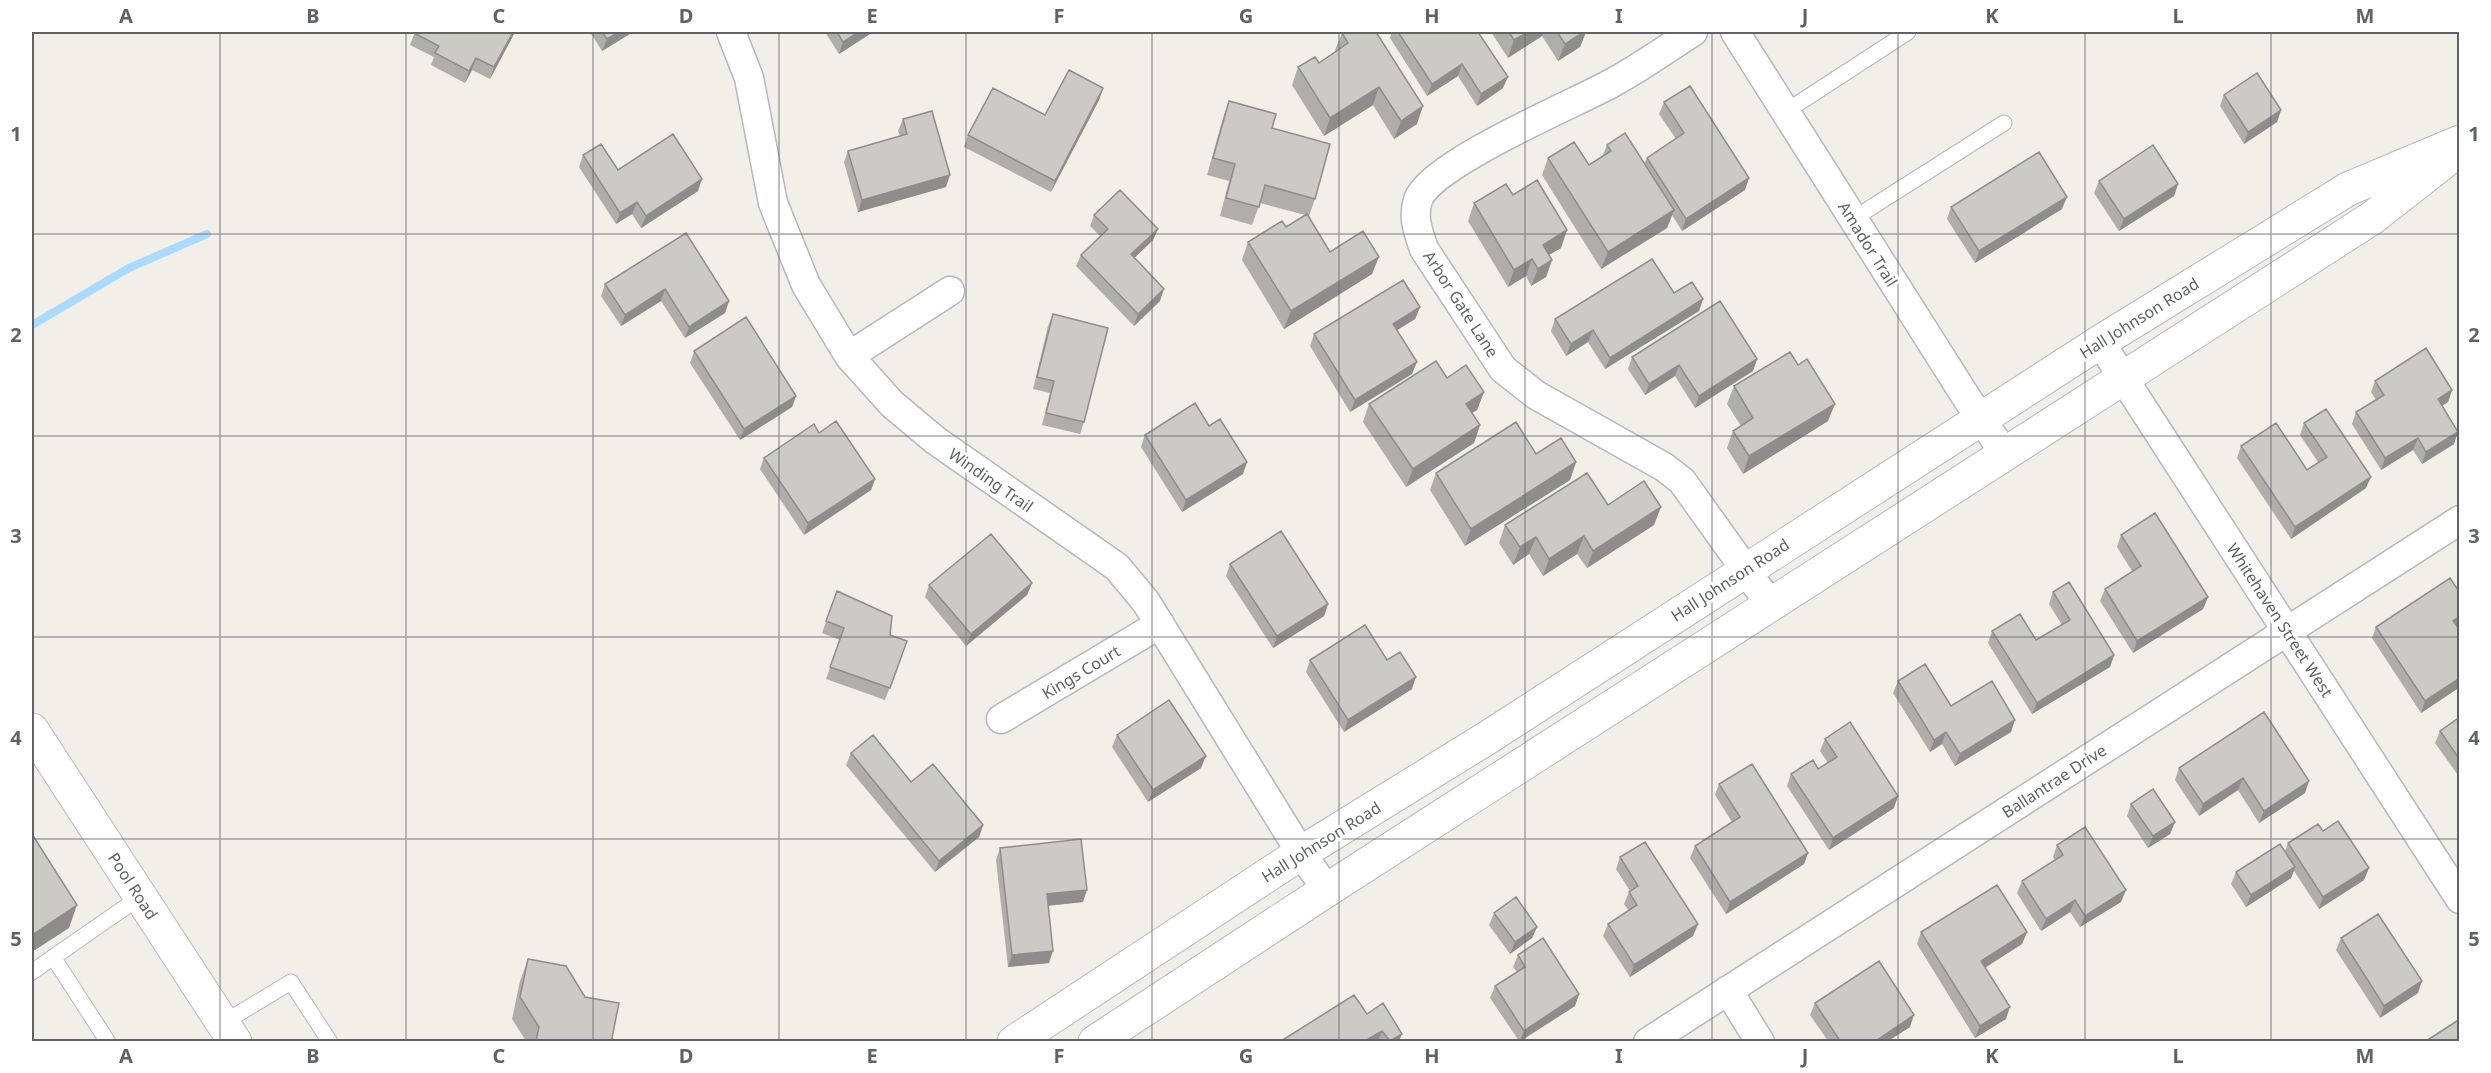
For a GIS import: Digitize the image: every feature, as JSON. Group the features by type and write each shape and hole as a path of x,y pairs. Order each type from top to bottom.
{"main road":[{"name":"Hall Johnson Road","path":"1014,1041 1301,853 1488,738 2100,342 2348,189 2460,142"},
{"path":"1095,1041 2372,218 2460,149"},
{"name":"Pool Road","path":"32,730 229,1032"}],"street":[{"name":"Winding Trail","path":"731,32 749,78 773,203 806,285 849,356 892,404 935,440 1117,567 1146,602 1301,853 1327,890"},
{"name":"Arbor Gate Lane","path":"1693,32 1614,82 1509,133 1434,179 1418,200 1418,231 1425,249 1503,369 1536,395 1664,466 1682,481 1770,604"},
{"name":"Amador Trail","path":"1735,32 1980,419 2005,454"},
{"path":"849,356 950,291"},
{"name":"Whitehaven Street West","path":"2100,342 2460,899"},
{"name":"Ballantrae Drive","path":"1648,1041 2460,520"},
{"name":"Kings Court","path":"1001,719 1160,624"},
{"path":"1728,990 1760,1041"}],"lane":[{"path":"1785,112 1908,32"},
{"path":"1853,219 2004,123"},
{"path":"32,972 140,897"},
{"path":"53,957 108,1041"},
{"path":"229,1032 291,982 330,1041"}],"building":[{"path":"415,32 513,32 494,67 476,58 469,71 435,53 439,46"},
{"path":"602,32 619,32 607,39"},
{"path":"837,32 859,32 843,42"},
{"path":"1376,32 1423,106 1401,121 1379,87 1330,118 1298,67 1315,57 1319,63 1348,43 1342,33"},
{"path":"1398,32 1478,32 1508,77 1481,94 1462,64 1432,84"},
{"path":"1509,32 1528,32 1514,40"},
{"path":"1557,32 1584,32 1565,44"},
{"path":"1069,70 1103,88 1055,181 968,135 993,88 1045,115"},
{"path":"2257,73 2281,110 2248,132 2224,95"},
{"path":"1690,86 1749,178 1686,219 1647,158 1684,133 1664,102"},
{"path":"1229,101 1276,114 1272,128 1330,144 1315,199 1265,185 1259,207 1226,198 1235,164 1213,158"},
{"path":"932,111 950,175 862,200 848,151 907,134 903,119"},
{"path":"1625,133 1674,210 1608,252 1548,158 1574,142 1589,165 1611,151 1607,145"},
{"path":"673,134 702,179 646,216 637,202 620,213 583,155 601,144 618,170"},
{"path":"2153,145 2178,184 2124,219 2099,181"},
{"path":"2039,152 2067,197 1979,251 1951,207"},
{"path":"1537,180 1567,230 1543,245 1552,260 1538,269 1532,259 1514,270 1474,203 1506,184 1513,195"},
{"path":"1120,190 1158,229 1131,254 1164,289 1138,314 1081,255 1108,229 1094,215"},
{"path":"1307,214 1330,252 1363,231 1379,257 1291,311 1248,242 1282,221 1286,227"},
{"path":"686,233 729,301 689,327 665,289 625,315 605,284"},
{"path":"1652,259 1674,293 1692,282 1703,299 1610,358 1593,330 1571,344 1555,319"},
{"path":"1403,280 1420,307 1393,324 1417,362 1355,400 1314,334"},
{"path":"1720,301 1757,359 1699,396 1679,365 1649,384 1632,357"},
{"path":"1053,314 1108,328 1084,422 1046,413 1054,381 1037,377"},
{"path":"746,317 796,396 744,429 694,351"},
{"path":"2426,348 2452,390 2438,399 2458,432 2426,452 2418,438 2385,458 2356,412 2384,395 2375,381"},
{"path":"1790,352 1798,365 1807,359 1835,404 1749,456 1733,431 1753,418 1734,386"},
{"path":"1436,361 1447,378 1466,365 1484,392 1466,404 1480,425 1413,469 1369,404"},
{"path":"1195,403 1209,426 1220,419 1247,462 1186,500 1145,435"},
{"path":"2326,409 2371,477 2295,527 2241,446 2276,423 2307,470 2327,457 2304,423"},
{"path":"836,421 875,479 808,523 764,458 814,424 819,433"},
{"path":"1516,422 1536,454 1561,438 1576,462 1471,529 1436,473"},
{"path":"1587,473 1608,505 1644,481 1661,507 1593,551 1584,536 1549,559 1536,537 1520,547 1505,525"},
{"path":"2155,513 2208,597 2137,641 2105,589 2141,566 2121,535"},
{"path":"1281,531 1328,604 1277,636 1230,564"},
{"path":"991,534 1032,583 971,634 929,585"},
{"path":"2450,578 2460,593 2460,616 2453,621 2460,630 2460,678 2425,701 2376,627"},
{"path":"2069,582 2114,655 2037,703 1992,631 2020,614 2036,640 2070,620 2053,592"},
{"path":"837,591 892,616 890,635 907,641 890,688 830,667 844,628 826,621"},
{"path":"1365,625 1387,660 1400,652 1416,677 1348,720 1310,660"},
{"path":"1925,664 1951,706 1992,681 2015,720 1960,754 1946,732 1934,740 1898,681"},
{"path":"1169,700 1206,756 1153,790 1117,735"},
{"path":"2264,712 2309,781 2264,811 2243,778 2203,804 2179,768"},
{"path":"2460,717 2460,760 2440,731"},
{"path":"1850,722 1898,796 1833,838 1791,774 1813,760 1818,769 1837,757 1825,739"},
{"path":"873,735 911,782 933,764 983,825 939,861 851,753"},
{"path":"1752,764 1808,853 1730,902 1695,846 1740,817 1719,784"},
{"path":"2153,789 2175,822 2153,836 2131,804"},
{"path":"2338,821 2369,868 2323,897 2288,843 2318,824 2323,831"},
{"path":"2085,827 2126,890 2085,916 2075,900 2046,919 2022,881 2063,855 2057,845"},
{"path":"32,834 77,905 32,935"},
{"path":"1081,839 1087,890 1047,894 1053,951 1012,955 1000,848"},
{"path":"1645,842 1698,924 1634,965 1608,924 1637,905 1629,892 1638,886 1620,857"},
{"path":"2280,844 2295,867 2251,895 2236,872"},
{"path":"1997,885 2027,932 1981,961 2010,1007 1980,1026 1921,932"},
{"path":"1516,897 1537,927 1515,942 1494,913"},
{"path":"2378,914 2422,981 2384,1006 2341,938"},
{"path":"1543,938 1579,994 1524,1031 1495,986 1525,967 1518,955"},
{"path":"528,959 566,966 585,997 619,1003 612,1038 614,1041 536,1041 539,1027 520,997"},
{"path":"1879,961 1914,1015 1878,1041 1840,1041 1815,1003"},
{"path":"1354,995 1367,1014 1383,1003 1402,1034 1390,1041 1382,1031 1365,1041 1281,1041"},
{"path":"2460,1019 2460,1041 2426,1041"}],"waterway":[{"path":"32,325 129,268 207,234"}]}
